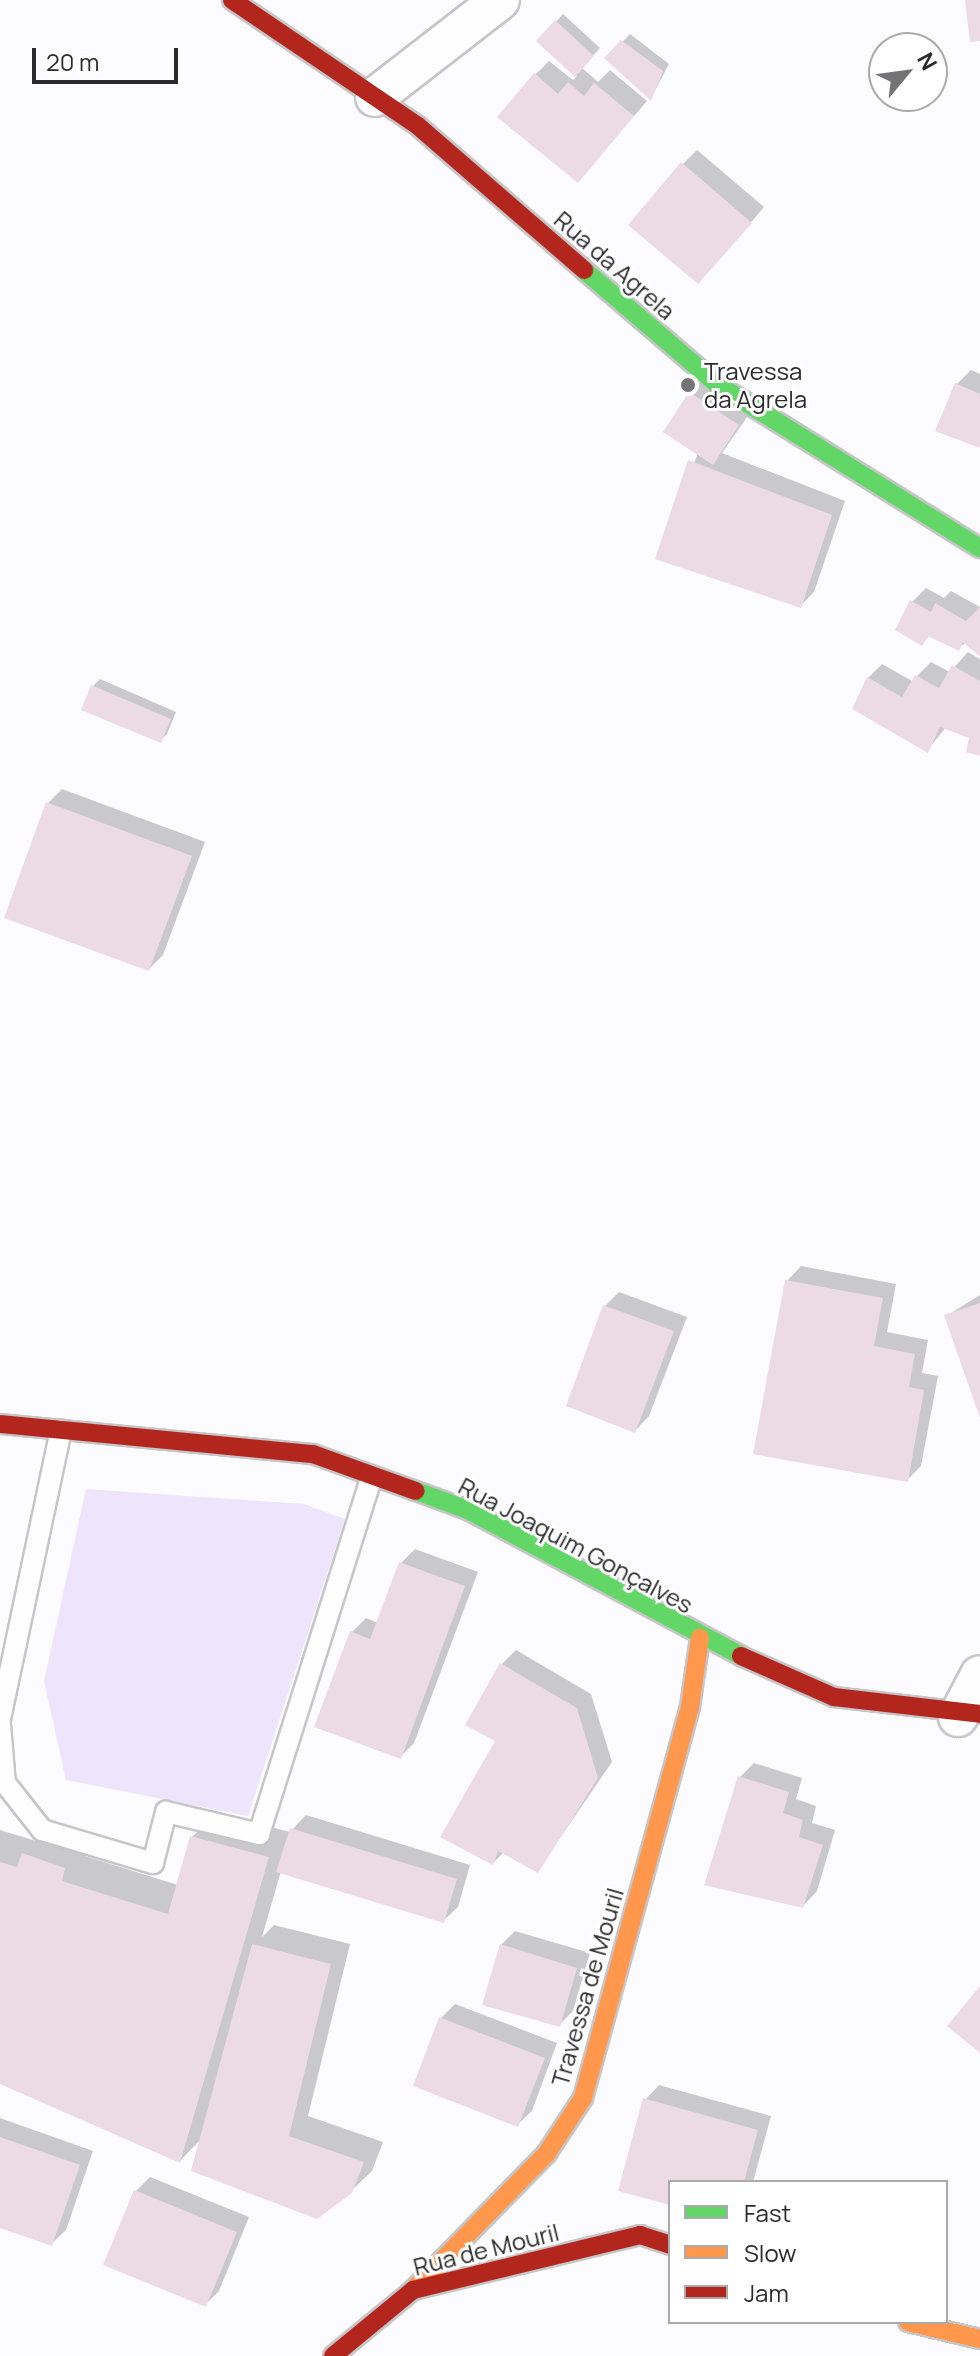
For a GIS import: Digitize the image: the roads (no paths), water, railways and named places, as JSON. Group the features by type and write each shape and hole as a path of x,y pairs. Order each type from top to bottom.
{"street":[{"name":"Rua da Agrela","path":"232,0 375,97 718,385 980,548"},
{"path":"375,97 500,0"},
{"name":"Rua Joaquim Gonçalves","path":"0,1424 313,1454 468,1510 700,1638 834,1697 969,1716"},
{"name":"Travessa de Mouril","path":"413,2290 547,2153 583,2098 690,1707 700,1638"},
{"path":"969,1716 980,1675"},
{"name":"Rua de Mouril","path":"333,2356 413,2290 640,2235 668,2244"},
{"path":"916,2324 980,2339"}],"lane":[{"path":"61,1430 0,1721 5,1783 42,1830 153,1863 166,1812 259,1834 372,1476"}],"place":[{"name":"Travessa da Agrela","path":"688,385"}]}
